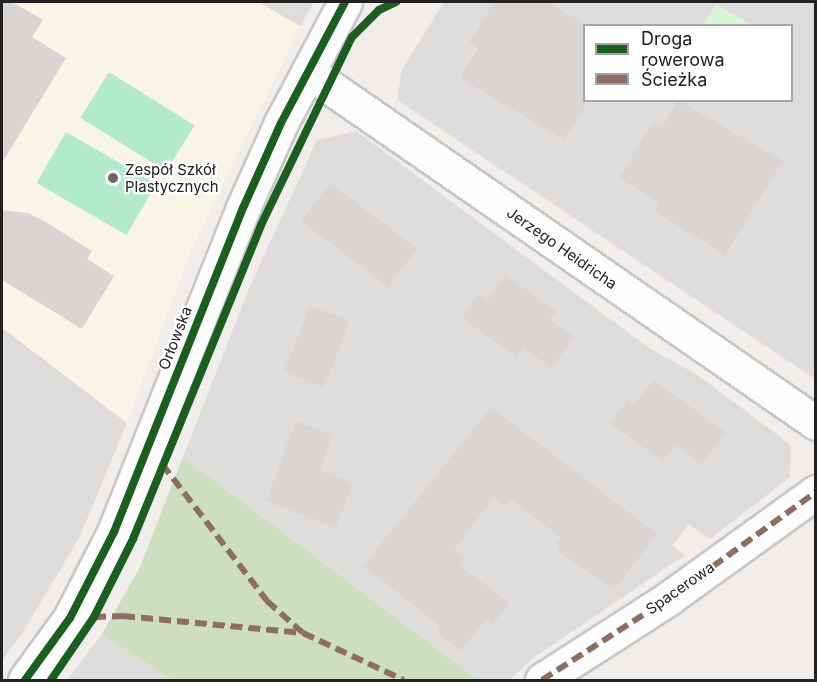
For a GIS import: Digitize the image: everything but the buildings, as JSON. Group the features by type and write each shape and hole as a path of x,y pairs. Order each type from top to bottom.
{"street":[{"name":"Orłowska","path":"25,681 70,618 114,532 200,309 308,72 345,2"},
{"name":"Jerzego Heidricha","path":"308,72 816,423"},
{"name":"Spacerowa","path":"542,681 669,598 816,492"}],"shaded area":[{"name":"Zespół Szkół Plastycznych","path":"2,2 258,2 300,26 191,250 127,423 2,327"},
{"path":"258,2 314,2 300,26"},
{"path":"267,2 305,2 296,18"},
{"path":"444,2 815,2 815,379 397,100 402,69"},
{"path":"356,131 649,348 696,374 791,445 790,477 710,539 688,524 673,546 685,555 536,656 509,680 478,680 183,457 250,286 317,140"},
{"path":"2,328 127,423 80,536 22,634 2,660"},
{"path":"102,634 172,680 67,680"}],"green space":[{"path":"716,4 750,24 704,24"},
{"path":"109,72 195,126 166,171 80,118"},
{"path":"66,132 156,184 127,235 36,183"},
{"path":"183,457 478,680 172,680 102,634 140,567"}],"marked path":[{"path":"162,464 267,601 303,633 404,680"},
{"path":"542,680 669,598 816,492"},
{"path":"94,617 123,616 303,633"}],"cycle path":[{"path":"25,680 70,618 114,532 243,208 281,123 345,2"},
{"path":"51,680 94,617 133,539 261,225 352,37 379,10 396,2"}],"place":[{"name":"Zespół Szkół Plastycznych","path":"113,178"}]}
